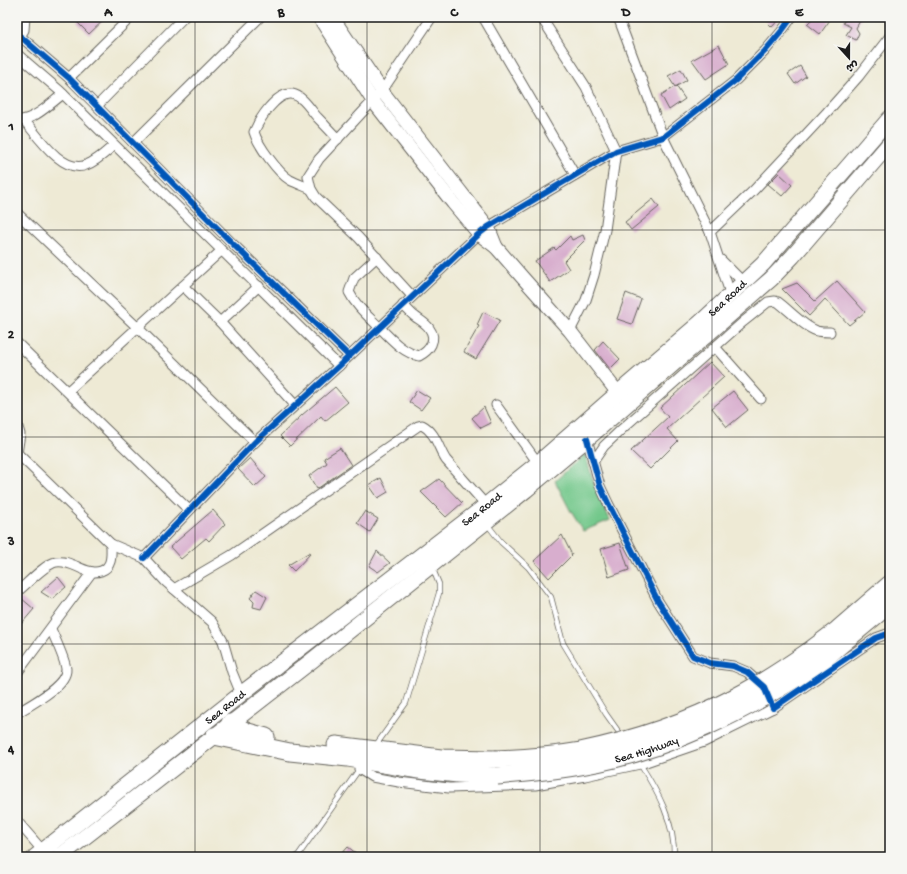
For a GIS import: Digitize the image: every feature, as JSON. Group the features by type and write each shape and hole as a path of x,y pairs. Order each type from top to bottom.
{"highway":[{"name":"Sea Road","path":"59,857 214,736 225,717 242,694 486,505 731,296 767,260 890,118"},
{"name":"Sea Road","path":"39,854 169,751 310,662 486,523 587,439 618,422 771,279 793,256 890,144"},
{"name":"Sea Highway","path":"365,760 419,770 458,774 496,768 540,772 582,766 625,756 666,743 706,728 745,709 783,687 814,657 837,630 890,584"},
{"name":"Sea Highway","path":"814,657 890,604"},
{"path":"225,717 248,732 365,760"},
{"path":"214,736 290,752 365,760"},
{"path":"169,751 180,764"}],"main road":[{"path":"319,17 373,101 522,277 570,331 618,393"},
{"path":"332,17 382,91 483,230"}],"street":[{"path":"25,17 24,30 19,39 69,78 234,246 350,356"},
{"path":"69,78 131,17"},
{"path":"97,106 184,17"},
{"path":"133,143 260,17"},
{"path":"412,296 358,237 316,197 311,189 308,176 319,159 382,91 432,17"},
{"path":"483,17 575,175"},
{"path":"542,17 586,87 616,151 605,230 596,268 586,300 570,331"},
{"path":"618,17 663,137 710,232 731,296"},
{"path":"144,558 255,442 350,356 483,230 616,151 663,137 736,80 782,32 792,17"},
{"path":"710,232 754,190 808,132 859,76 890,36"},
{"path":"17,54 63,94 339,366"},
{"path":"33,68 44,57"},
{"path":"63,94 36,114 20,120 56,157 62,162 71,166 85,166 114,145"},
{"path":"311,189 289,179 278,170 257,141 254,132 258,122 268,107 279,98 292,94 305,102 338,139"},
{"path":"17,213 138,327 255,442"},
{"path":"68,391 221,251"},
{"path":"377,257 354,278 350,292 353,301 393,341 406,350 419,356 426,352 433,343 432,334 429,328 403,305"},
{"path":"720,260 744,283"},
{"path":"183,286 220,322 295,405"},
{"path":"220,322 259,286"},
{"path":"593,462 618,422 715,347 760,308 772,301 778,302 798,320 817,331 830,332"},
{"path":"17,343 189,510"},
{"path":"715,347 761,399"},
{"path":"496,405 538,462"},
{"path":"17,424 20,434 17,453 111,544 144,558 157,573 212,622 218,630 227,651 232,672 242,694"},
{"path":"174,589 232,555 418,426 422,425 433,433 446,460 486,505"},
{"path":"587,439 600,486 611,509 658,601 692,656 710,663 734,666 747,672 764,687 773,708"},
{"path":"17,592 55,562 61,562 92,572 99,572 108,567 111,560 111,544"},
{"path":"17,673 92,572"},
{"path":"17,713 59,685 65,674 66,669 61,652 51,629"},
{"path":"365,760 372,777 449,788 535,784 585,776 640,764 704,742 773,708 876,638 890,633"},
{"path":"17,821 39,854"}],"lane":[{"path":"486,523 501,542 528,567 551,598 563,643 606,714 626,743"},
{"path":"297,857 406,703 439,593 439,584 431,566"},
{"path":"630,748 669,818 675,842 674,857"}],"green space":[{"path":"585,454 595,487 610,520 583,531 555,481"}],"building":[{"path":"82,17 107,17 89,34 77,22"},
{"path":"762,17 781,17 772,27"},
{"path":"814,17 832,17 820,34 807,24"},
{"path":"846,17 862,17 856,28 859,33 856,40 846,35 851,27 843,23"},
{"path":"719,45 729,64 706,79 692,60"},
{"path":"800,66 806,76 795,84 788,74"},
{"path":"681,69 687,80 675,87 668,76"},
{"path":"676,86 685,99 669,110 661,95"},
{"path":"779,173 792,185 782,196 768,184"},
{"path":"653,199 659,207 631,230 625,222"},
{"path":"583,235 585,240 564,261 569,269 550,282 535,261 554,248 556,250 570,236 572,240"},
{"path":"837,281 865,312 849,325 825,299 809,316 782,289 797,283 815,301"},
{"path":"626,293 641,299 632,324 617,319"},
{"path":"483,312 500,320 476,359 464,352 479,326 477,325"},
{"path":"603,341 620,359 610,369 595,350"},
{"path":"710,362 724,377 667,429 678,441 650,469 631,451 668,417 660,408"},
{"path":"335,387 348,402 325,421 321,416 290,446 280,436"},
{"path":"417,390 430,398 421,410 409,402"},
{"path":"733,391 748,410 727,427 712,408"},
{"path":"484,407 491,423 481,428 472,418"},
{"path":"340,448 351,465 317,489 309,476 327,463 324,458"},
{"path":"250,458 266,477 255,487 238,469"},
{"path":"381,478 388,492 378,498 369,485"},
{"path":"439,479 462,503 446,517 421,492"},
{"path":"213,510 225,524 209,541 206,538 181,559 170,547"},
{"path":"365,511 378,519 370,532 357,523"},
{"path":"562,535 572,555 549,578 534,561"},
{"path":"620,543 629,570 609,577 601,549"},
{"path":"377,551 390,563 378,572 369,566"},
{"path":"310,552 311,553 294,571 288,565"},
{"path":"58,577 66,587 52,599 41,592"},
{"path":"256,590 267,597 261,609 253,607 254,602 250,598"},
{"path":"21,598 34,609 17,629 17,603"},
{"path":"348,847 361,857 339,857"}],"cycle path":[{"path":"144,558 255,442 339,366 479,234 488,227 616,151 663,137 736,80 765,51 792,17"},
{"path":"21,37 69,78 234,245 349,356"},
{"path":"587,439 600,486 608,503 658,601 693,656 710,663 733,666 747,672 764,687 773,708 876,638 890,633"}]}
